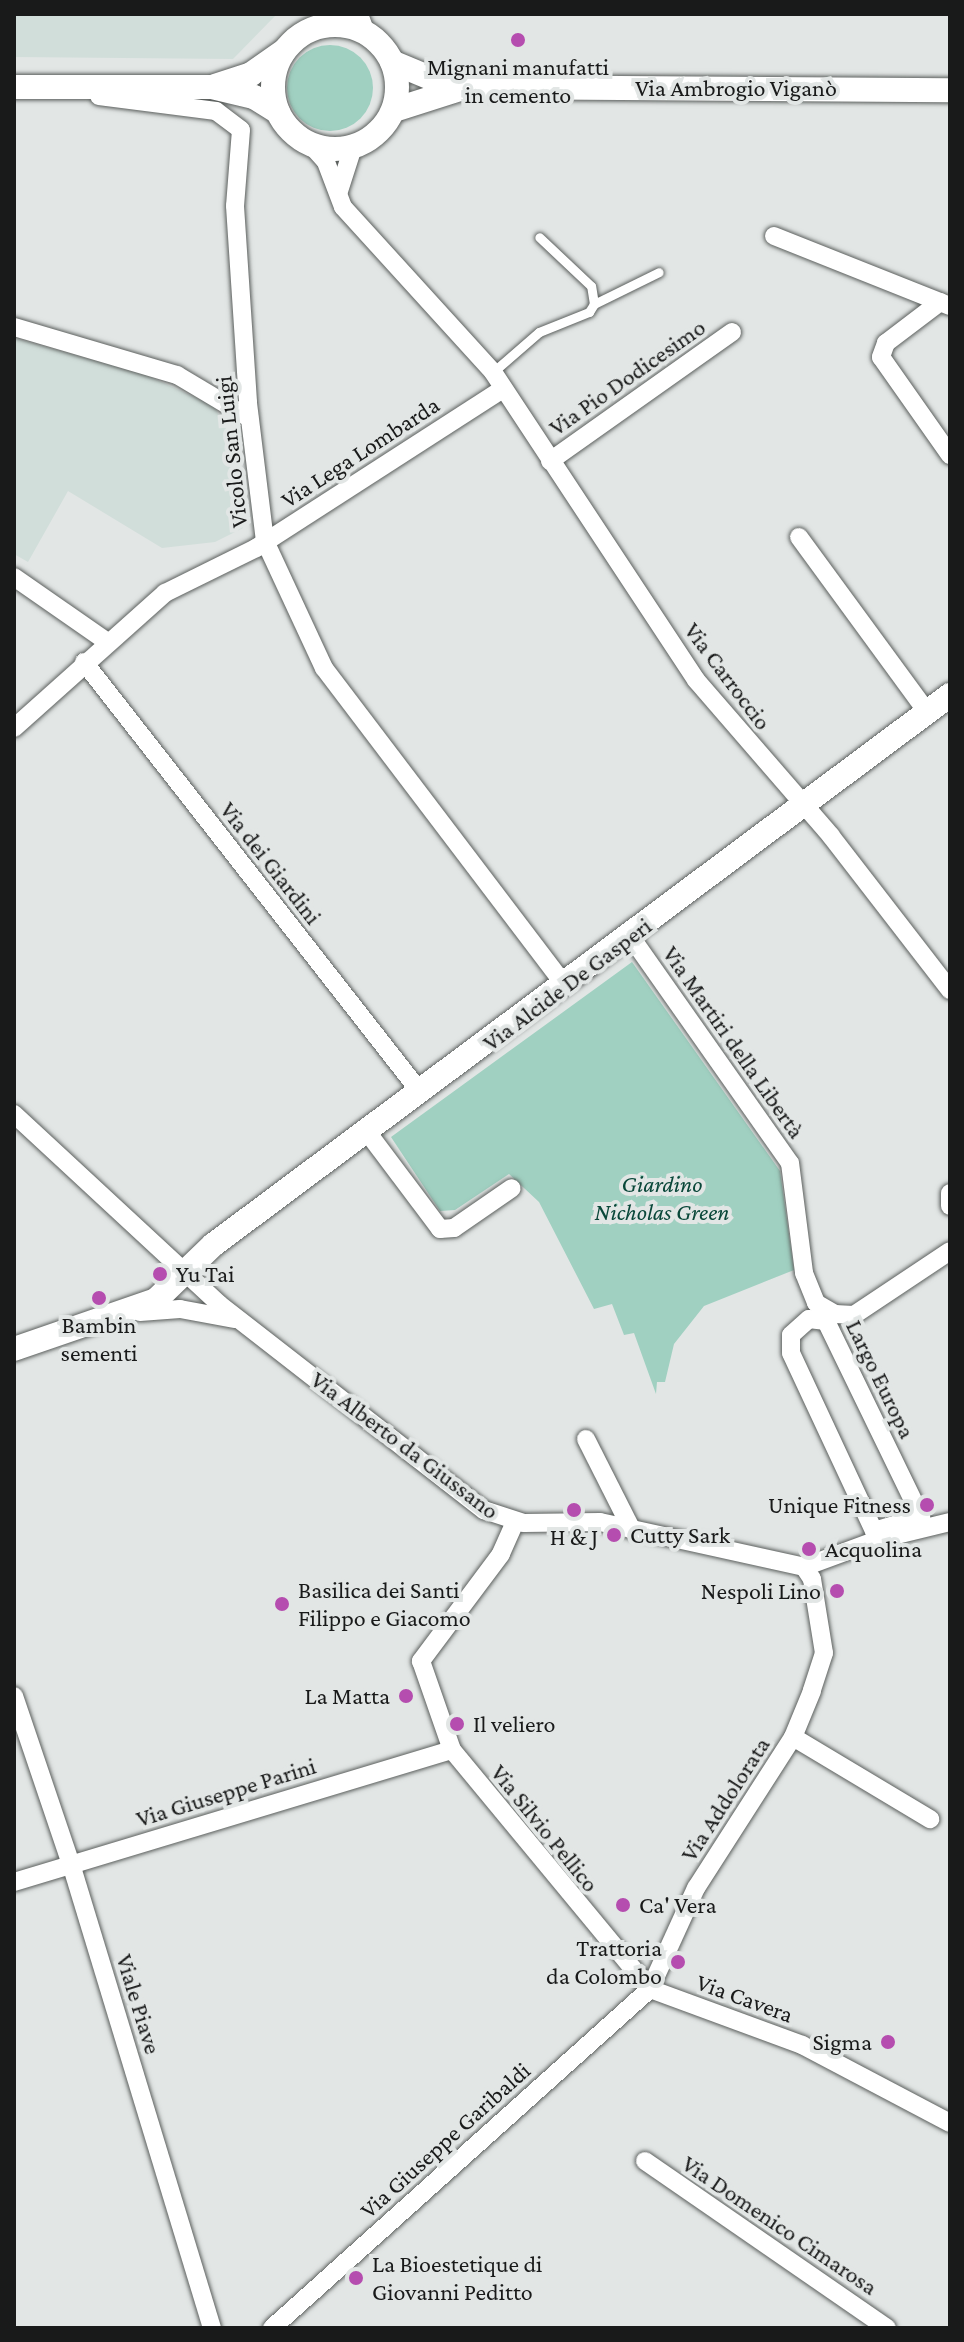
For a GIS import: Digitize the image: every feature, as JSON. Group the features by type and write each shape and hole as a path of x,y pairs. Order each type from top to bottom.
{"main road":[{"name":"Via Ambrogio Viganò","path":"212,87 251,74 284,51 295,39 330,20 363,24 392,62 440,82 474,87 950,90"},
{"path":"278,112 273,81 284,51"},
{"path":"392,62 397,77 394,110"},
{"name":"Via Ambrogio Viganò","path":"14,87 212,87 254,97 278,112 310,144"},
{"name":"Via Ambrogio Viganò","path":"353,147 384,126 394,110 474,87"},
{"path":"310,144 353,147"},
{"name":"Via Alcide De Gasperi","path":"186,1273 213,1245 631,937 950,695"},
{"name":"Via Alberto da Giussano","path":"14,1349 130,1313 156,1300 186,1273"}],"street":[{"name":"Vicolo San Luigi","path":"87,88 103,97 216,111 236,123 243,141 235,206 249,418 265,541 324,668 564,984"},
{"name":"Via Carroccio","path":"310,144 332,173 338,198 493,372 696,680 802,807 831,836 950,990"},
{"path":"338,198 353,147"},
{"path":"774,236 945,304"},
{"path":"945,304 886,343 881,357 950,455"},
{"path":"14,327 177,375 249,418"},
{"name":"Via Pio Dodicesimo","path":"550,461 732,332"},
{"name":"Via Lega Lombarda","path":"14,728 106,641 165,593 265,541 503,389"},
{"path":"799,537 927,712"},
{"path":"14,577 106,641"},
{"name":"Via dei Giardini","path":"84,662 421,1093"},
{"name":"Via Martiri della Libertà","path":"631,937 790,1163 804,1273 816,1303 835,1314 854,1315 950,1251"},
{"path":"14,1114 186,1273"},
{"path":"368,1133 440,1229 454,1228 512,1188"},
{"path":"950,1193 950,1206"},
{"name":"Via Alberto da Giussano","path":"186,1273 241,1321 470,1499 515,1522 579,1519 804,1567"},
{"name":"Via Alberto da Giussano","path":"130,1313 180,1309 241,1321"},
{"name":"Largo Europa","path":"809,1319 826,1321 921,1517 874,1531 791,1353 791,1335 809,1319"},
{"path":"586,1439 632,1530"},
{"name":"Via Silvio Pellico","path":"515,1522 501,1554 421,1661 452,1750 650,1989"},
{"path":"804,1567 880,1539 950,1522"},
{"name":"Via Addolorata","path":"650,1989 720,1847 793,1737 818,1677 824,1641 812,1579 804,1567"},
{"name":"Viale Piave","path":"14,1696 71,1864 212,2328"},
{"path":"793,1737 930,1819"},
{"name":"Via Giuseppe Parini","path":"14,1882 452,1750"},
{"name":"Via Cavera","path":"650,1989 802,2045 950,2123"},
{"name":"Via Giuseppe Garibaldi","path":"272,2328 650,1989"},
{"name":"Via Domenico Cimarosa","path":"645,2161 887,2328"}],"lane":[{"path":"539,237 591,286 594,304"},
{"path":"493,372 539,332 589,312 594,304 659,272"}],"shaded area":[{"path":"14,14 277,14 233,59 14,57"},
{"path":"14,338 146,375 214,406 230,436 243,528 215,542 162,548 68,491 28,562 14,554"}],"green space":[{"path":"330,45 346,49 360,58 369,72 373,88 369,104 360,118 346,127 330,131 314,127 300,118 291,104 287,88 291,72 300,58 314,49"},
{"name":"Giardino Nicholas Green","path":"632,962 780,1171 794,1270 704,1306 674,1344 665,1382 657,1382 656,1394 634,1333 624,1335 612,1304 594,1309 539,1202 509,1174 455,1210 440,1211 391,1137"}],"place":[{"name":"Mignani manufatti in cemento","path":"518,40"},
{"name":"Yu Tai","path":"160,1274"},
{"name":"Bambin sementi","path":"99,1298"},
{"name":"Unique Fitness","path":"927,1505"},
{"name":"H & J","path":"574,1510"},
{"name":"Cutty Sark","path":"614,1535"},
{"name":"Acquolina","path":"809,1549"},
{"name":"Nespoli Lino","path":"837,1591"},
{"name":"Basilica dei Santi Filippo e Giacomo","path":"282,1604"},
{"name":"La Matta","path":"406,1696"},
{"name":"Il veliero","path":"457,1724"},
{"name":"Ca' Vera","path":"623,1905"},
{"name":"Trattoria da Colombo","path":"678,1962"},
{"name":"Sigma","path":"888,2042"},
{"name":"La Bioestetique di Giovanni Peditto","path":"356,2278"}]}
